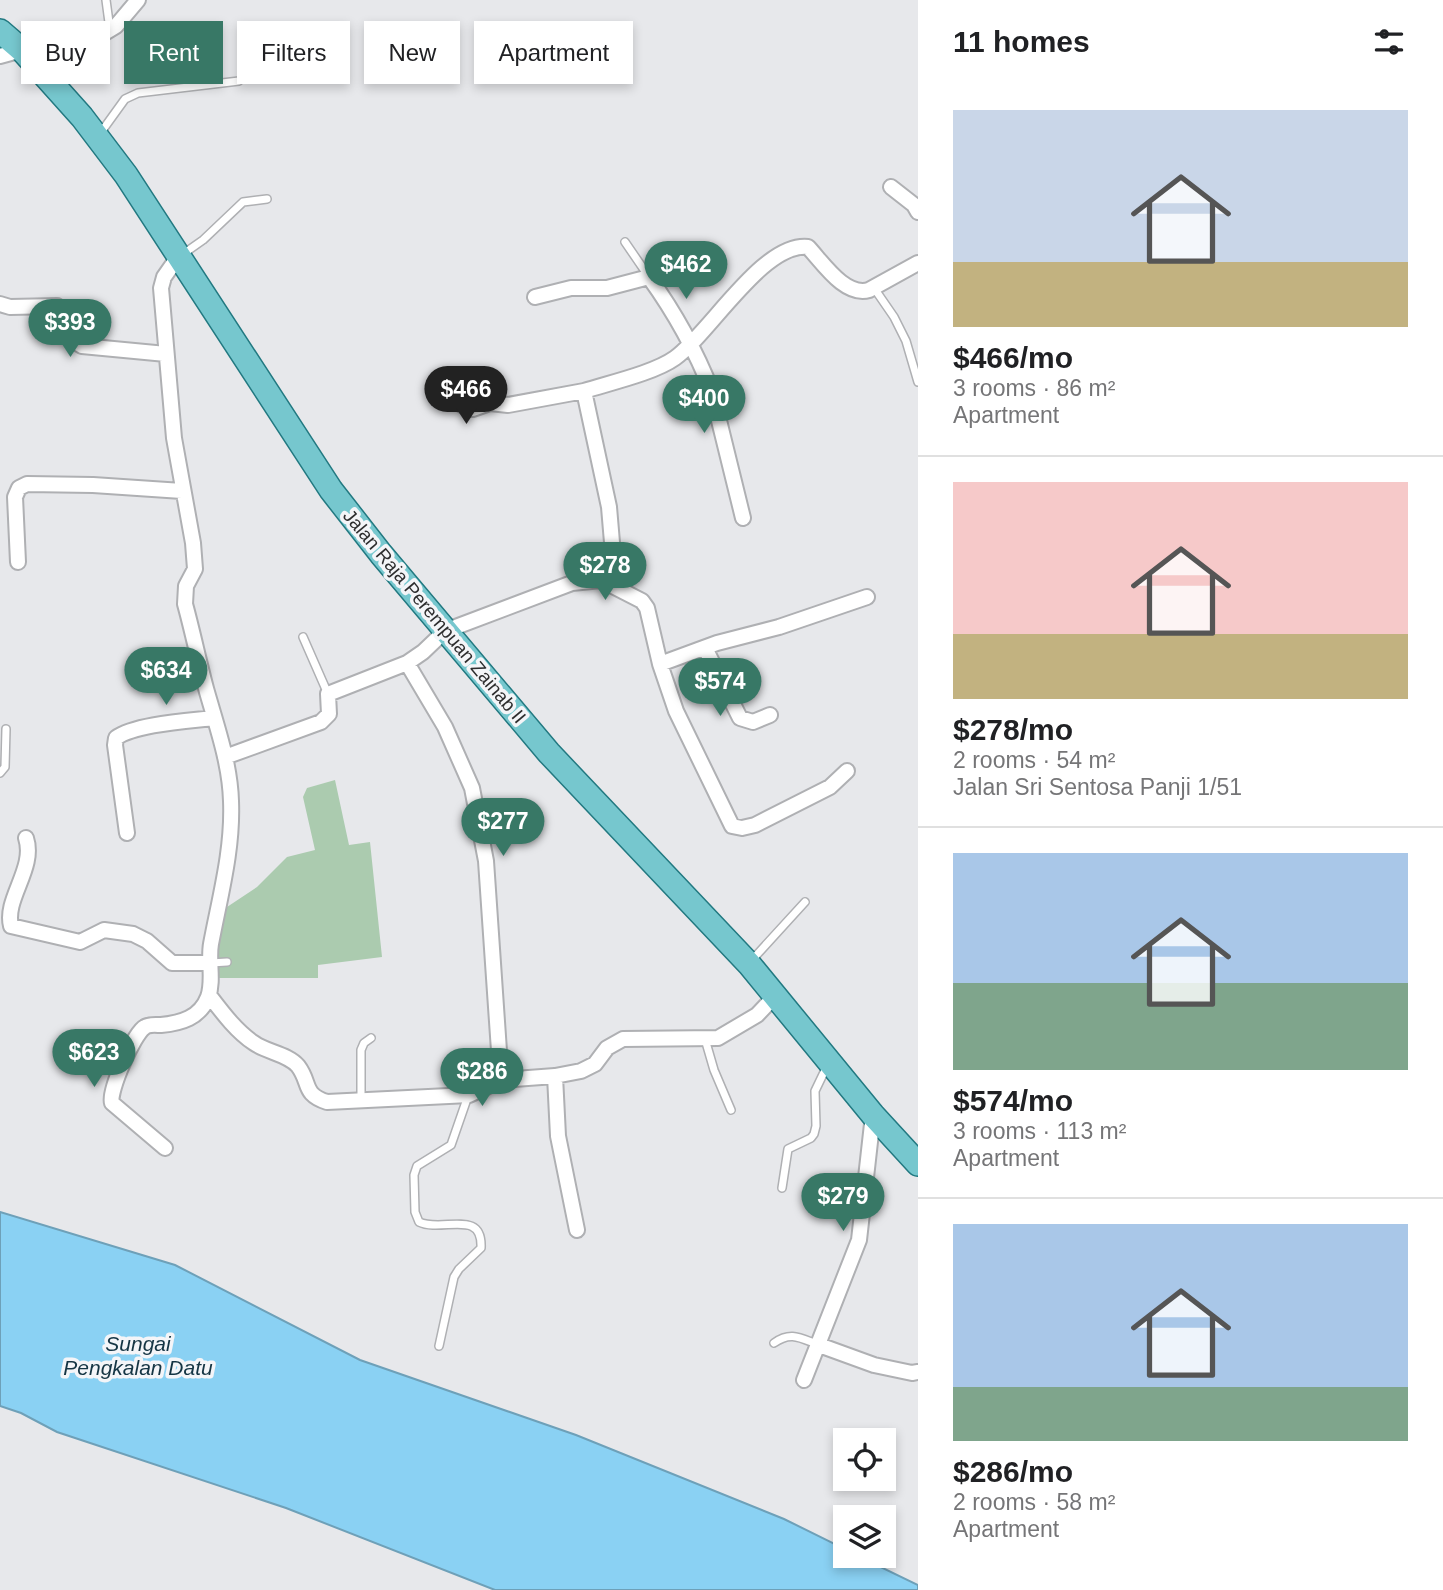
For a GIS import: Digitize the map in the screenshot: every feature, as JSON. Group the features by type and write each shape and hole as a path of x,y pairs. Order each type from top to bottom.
{"main road":[{"name":"Jalan Raja Perempuan Zainab II","path":"0,31 11,53 97,137 126,175 331,490 381,554 549,753 749,964 873,1115 917,1162"}],"street":[{"path":"110,30 138,0"},
{"path":"891,187 914,205 918,212"},
{"path":"453,390 462,405 473,409 490,402 508,405 584,391 672,361 692,345 752,275 794,247 808,247 851,290 861,292 874,288 918,262"},
{"path":"165,1148 114,1105 111,1094 120,1069 142,1029 149,1025 189,1019 209,995 209,963 231,837 231,798 225,757 186,604 186,586 195,569 174,439 161,288 164,277 178,257"},
{"path":"535,297 571,288 607,288 649,278 692,345 712,392 743,518"},
{"path":"0,304 10,307 57,306 77,343 82,346 166,355"},
{"path":"584,391 610,507 614,566 601,580"},
{"path":"18,562 15,497 19,488 27,484 182,491"},
{"path":"225,757 321,722 329,714 328,694 407,663 447,630 572,583 601,580 642,601 647,608 660,664 676,711 732,825 743,828 755,825 830,788 847,771"},
{"path":"660,664 867,597"},
{"path":"705,648 740,718 752,722 770,715"},
{"path":"407,663 445,727 472,788 486,861 501,1080"},
{"path":"127,833 115,745 117,738 124,732 141,728 215,718"},
{"path":"26,838 28,844 22,883 10,913 11,926 80,942 104,930 133,934 172,963 209,963"},
{"path":"209,995 256,1045 297,1064 307,1089 315,1098 327,1102 469,1096 501,1080 555,1076 589,1068 607,1048 623,1039 718,1038 757,1015 775,996"},
{"path":"555,1076 558,1136 577,1230"},
{"path":"804,1380 859,1240 873,1115"},
{"path":"818,1349 874,1365 918,1372"}],"lane":[{"path":"106,0 109,21"},
{"path":"97,137 125,99 138,93 237,81"},
{"path":"178,257 204,240 243,202 267,199"},
{"path":"625,242 649,278"},
{"path":"874,288 894,317 906,341 918,382"},
{"path":"303,637 328,694"},
{"path":"0,773 5,767 6,729"},
{"path":"749,964 805,902"},
{"path":"209,963 227,962"},
{"path":"361,1100 361,1050 364,1043 371,1038"},
{"path":"705,1038 714,1070 731,1110"},
{"path":"782,1188 788,1149 814,1134 815,1091 829,1062"},
{"path":"439,1346 454,1277 481,1248 482,1238 478,1229 472,1225 427,1226 419,1222 415,1212 414,1175 417,1166 451,1145 469,1096"},
{"path":"774,1343 784,1336 796,1336 818,1349"}],"green space":[{"path":"335,780 349,845 370,842 382,957 318,965 318,978 213,978 213,963 224,909 257,887 287,857 315,850 303,797 307,788"}],"water":[{"name":"Sungai Pengkalan Datu","path":"0,1212 175,1265 360,1360 576,1435 784,1519 833,1543 833,1568 883,1568 918,1585 918,1590 495,1590 286,1508 57,1432 21,1413 0,1406"}]}
